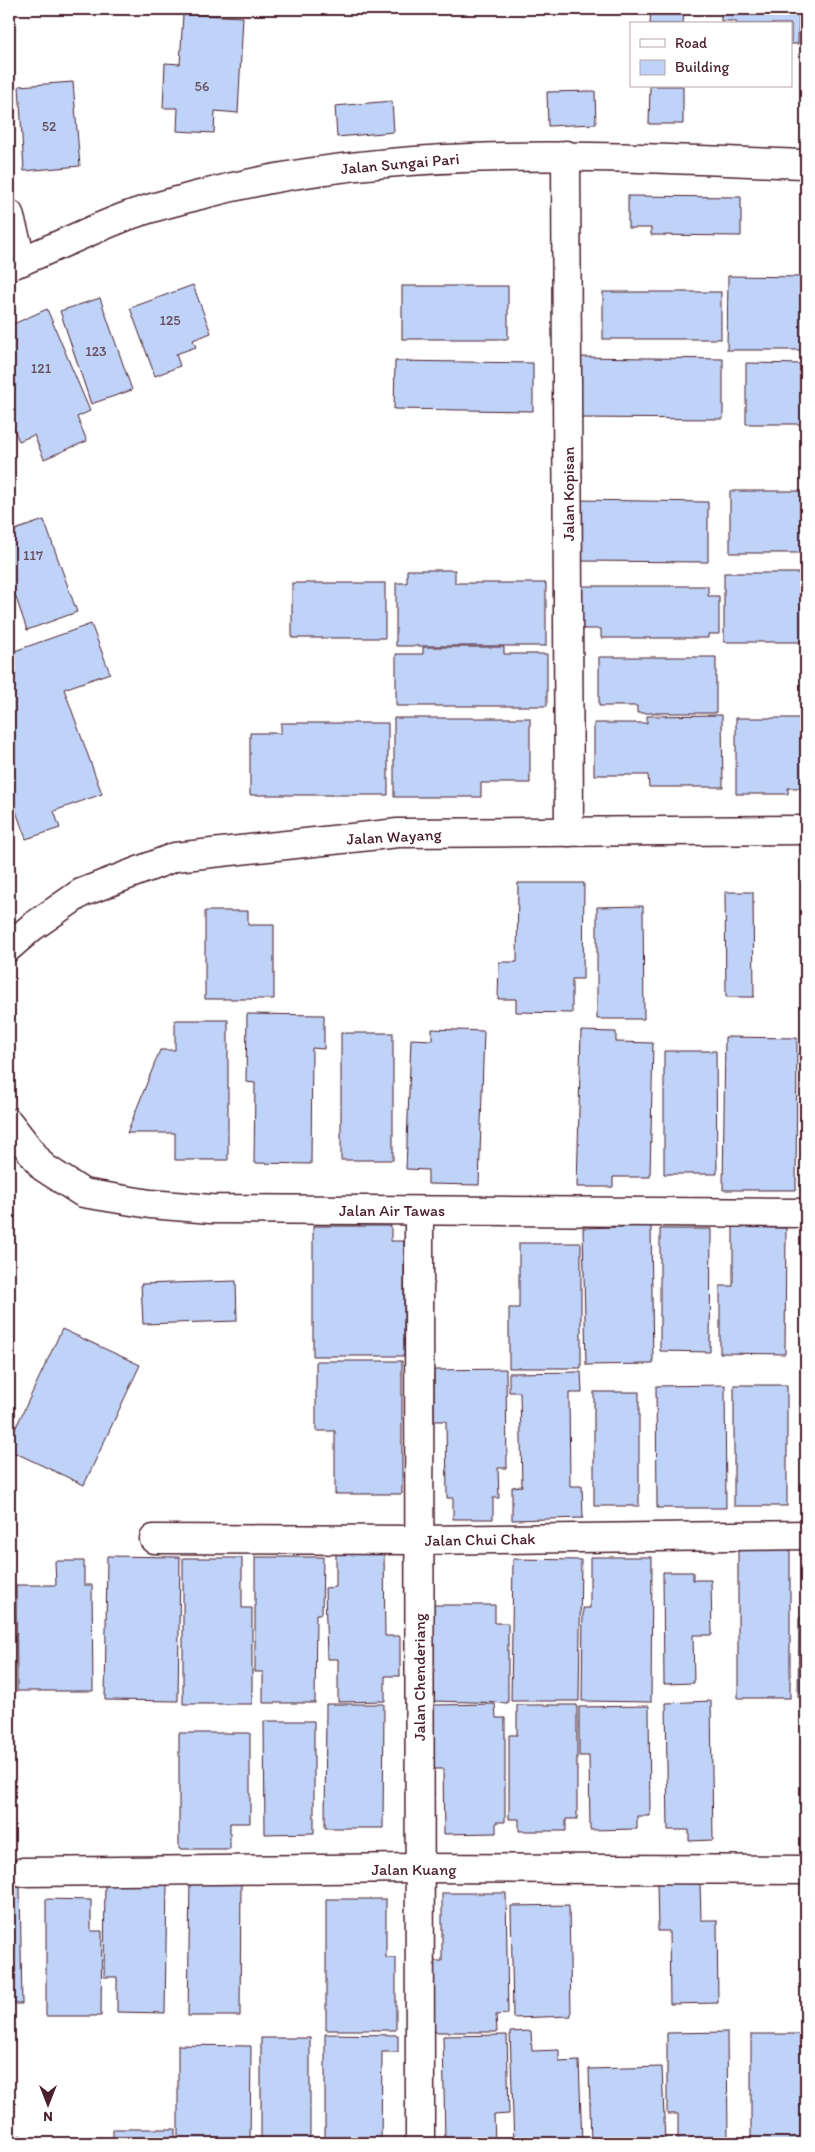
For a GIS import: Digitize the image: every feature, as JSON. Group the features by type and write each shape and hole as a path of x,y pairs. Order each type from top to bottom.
{"street":[{"name":"Jalan Sungai Pari","path":"15,263 124,217 201,194 260,181 360,165 455,157 566,155 806,164"},
{"name":"Jalan Kopisan","path":"566,155 569,832"},
{"path":"9,214 15,263"},
{"name":"Jalan Wayang","path":"9,947 32,927 81,893 175,857 398,833 806,830"},
{"name":"Jalan Air Tawas","path":"9,1123 43,1167 83,1193 150,1204 211,1210 806,1213"},
{"name":"Jalan Chenderiang","path":"419,1211 420,1540 418,1868 420,2143"},
{"name":"Jalan Chui Chak","path":"154,1539 420,1540 806,1535"},
{"name":"Jalan Kuang","path":"23,1872 418,1868 806,1870"}],"building":[{"path":"651,9 684,9 683,22 650,22"},
{"path":"721,9 799,9 798,44 792,44 792,22 721,21"},
{"path":"183,14 243,17 238,113 215,111 214,133 177,131 178,108 163,108 165,63 180,64"},
{"path":"73,82 80,166 24,171 19,86"},
{"path":"650,88 683,88 683,124 649,124"},
{"path":"595,91 596,124 548,126 547,92"},
{"path":"392,101 394,132 337,137 335,106"},
{"path":"628,196 741,197 741,236 651,235 651,228 628,228"},
{"path":"728,276 806,277 806,350 727,350"},
{"path":"193,285 211,333 193,340 196,347 176,354 180,366 155,376 130,308"},
{"path":"402,286 508,286 508,339 402,339"},
{"path":"603,292 721,292 721,339 603,339"},
{"path":"100,298 132,390 91,404 60,311"},
{"path":"47,309 90,411 77,417 87,441 44,459 34,435 19,441 9,418 9,326"},
{"path":"579,357 723,359 723,419 578,418"},
{"path":"395,361 533,363 533,411 394,409"},
{"path":"746,363 806,364 806,424 746,424"},
{"path":"730,491 806,491 806,553 730,553"},
{"path":"579,500 708,502 708,562 578,561"},
{"path":"44,520 77,612 27,630 9,577 9,532"},
{"path":"407,570 455,570 455,583 546,583 546,646 396,646 396,583 407,583"},
{"path":"724,573 806,573 806,642 724,642"},
{"path":"292,583 385,583 385,638 292,638"},
{"path":"580,586 708,586 708,596 719,596 719,634 708,634 708,638 601,638 601,629 580,629"},
{"path":"91,624 110,673 64,689 102,794 54,811 60,828 26,839 9,792 9,653"},
{"path":"423,647 504,647 504,654 547,654 547,706 396,706 396,654 423,654"},
{"path":"599,657 716,657 716,713 637,713 637,706 599,706"},
{"path":"722,715 723,787 649,787 648,775 594,775 594,723 647,723 647,716"},
{"path":"394,718 530,718 530,783 481,783 481,797 394,797"},
{"path":"736,718 806,718 806,788 788,788 788,794 736,794"},
{"path":"281,723 388,723 388,795 250,795 250,733 281,733"},
{"path":"518,883 584,883 583,979 572,979 572,1013 516,1012 516,999 498,999 499,962 517,962"},
{"path":"725,892 753,892 754,997 726,997"},
{"path":"643,906 644,1019 597,1019 597,907"},
{"path":"205,911 248,911 248,925 274,925 274,999 205,999"},
{"path":"247,1014 324,1015 324,1049 312,1048 311,1164 254,1163 255,1083 246,1082"},
{"path":"175,1020 228,1020 228,1160 175,1160 175,1133 127,1133 160,1050 175,1050"},
{"path":"432,1029 484,1031 479,1185 428,1184 428,1170 406,1169 411,1039 432,1040"},
{"path":"581,1031 616,1032 616,1042 653,1043 650,1177 613,1177 613,1187 577,1187"},
{"path":"341,1033 393,1033 393,1160 341,1160"},
{"path":"725,1037 797,1038 796,1190 723,1190"},
{"path":"664,1051 716,1051 717,1174 664,1174"},
{"path":"804,1051 806,1051 806,1191 804,1191"},
{"path":"313,1226 391,1226 391,1241 404,1241 404,1356 313,1356"},
{"path":"651,1226 653,1364 586,1365 583,1228"},
{"path":"733,1227 786,1228 785,1354 720,1353 720,1286 733,1286"},
{"path":"660,1229 711,1229 710,1352 660,1351"},
{"path":"519,1243 581,1243 581,1368 509,1368 509,1308 519,1308"},
{"path":"236,1281 237,1321 143,1324 141,1284"},
{"path":"62,1329 140,1365 84,1485 9,1450 9,1442"},
{"path":"316,1361 402,1361 402,1494 335,1494 335,1431 316,1431"},
{"path":"506,1369 507,1468 498,1468 499,1498 493,1498 493,1519 453,1519 453,1498 447,1498 446,1421 434,1421 434,1370"},
{"path":"581,1372 582,1393 569,1393 570,1486 582,1486 583,1518 512,1520 512,1487 522,1486 520,1392 509,1392 509,1373"},
{"path":"725,1385 726,1508 657,1508 656,1386"},
{"path":"734,1385 787,1385 787,1506 734,1506"},
{"path":"594,1392 639,1392 639,1506 594,1506"},
{"path":"738,1548 790,1548 790,1698 738,1698"},
{"path":"336,1552 384,1552 385,1636 400,1636 400,1676 385,1676 385,1701 338,1702 338,1659 327,1659 325,1588 336,1587"},
{"path":"107,1556 180,1557 178,1701 105,1700"},
{"path":"255,1557 323,1557 322,1614 316,1614 315,1703 263,1703 263,1672 255,1672"},
{"path":"590,1557 652,1557 651,1702 582,1701 583,1608 590,1608"},
{"path":"183,1558 242,1558 242,1608 252,1608 252,1704 183,1704"},
{"path":"513,1559 581,1560 579,1701 511,1701"},
{"path":"55,1561 84,1561 84,1585 92,1585 93,1691 17,1691 16,1585 56,1585"},
{"path":"663,1572 693,1572 693,1580 711,1580 712,1635 693,1635 694,1683 664,1684"},
{"path":"433,1605 495,1605 495,1623 508,1623 508,1703 432,1701"},
{"path":"799,1618 806,1618 806,1697 798,1697"},
{"path":"711,1701 713,1840 689,1841 689,1830 668,1830 666,1703"},
{"path":"326,1704 384,1704 383,1828 325,1828"},
{"path":"495,1704 496,1718 505,1718 505,1822 496,1822 496,1833 444,1834 443,1769 434,1769 433,1705"},
{"path":"517,1705 577,1705 577,1819 566,1819 566,1831 519,1831 519,1819 509,1819 509,1735 517,1735"},
{"path":"649,1706 650,1816 637,1816 637,1829 590,1830 589,1756 579,1756 579,1707"},
{"path":"264,1721 314,1721 314,1833 265,1834"},
{"path":"179,1733 250,1733 250,1823 230,1823 230,1849 179,1849"},
{"path":"190,1879 241,1880 240,2016 188,2016"},
{"path":"105,1880 167,1881 165,2013 117,2012 117,1977 104,1977"},
{"path":"657,1882 700,1882 701,1920 717,1920 718,2003 670,2004 669,1931 658,1931"},
{"path":"9,1887 20,1887 22,2004 9,2004"},
{"path":"442,1893 506,1893 508,2014 496,2015 497,2032 432,2032 431,1961 442,1961"},
{"path":"46,1899 91,1900 91,1931 102,1931 101,2016 46,2016"},
{"path":"326,1899 386,1899 386,1958 396,1958 396,2030 326,2030"},
{"path":"569,1905 571,2016 513,2018 511,1906"},
{"path":"531,2031 532,2051 559,2050 559,2062 579,2061 582,2143 514,2143 510,2032"},
{"path":"727,2032 728,2143 678,2143 678,2114 667,2114 667,2033"},
{"path":"325,2034 398,2035 398,2052 382,2052 381,2143 325,2143"},
{"path":"751,2034 803,2034 804,2143 751,2143"},
{"path":"507,2035 509,2114 494,2115 495,2142 445,2142 443,2036"},
{"path":"261,2038 310,2038 310,2143 261,2143"},
{"path":"178,2045 251,2046 250,2143 178,2143"},
{"path":"662,2067 665,2143 591,2143 589,2069"},
{"path":"113,2129 175,2129 175,2143 113,2143"},
{"path":"19,2135 38,2143 15,2143"}]}
